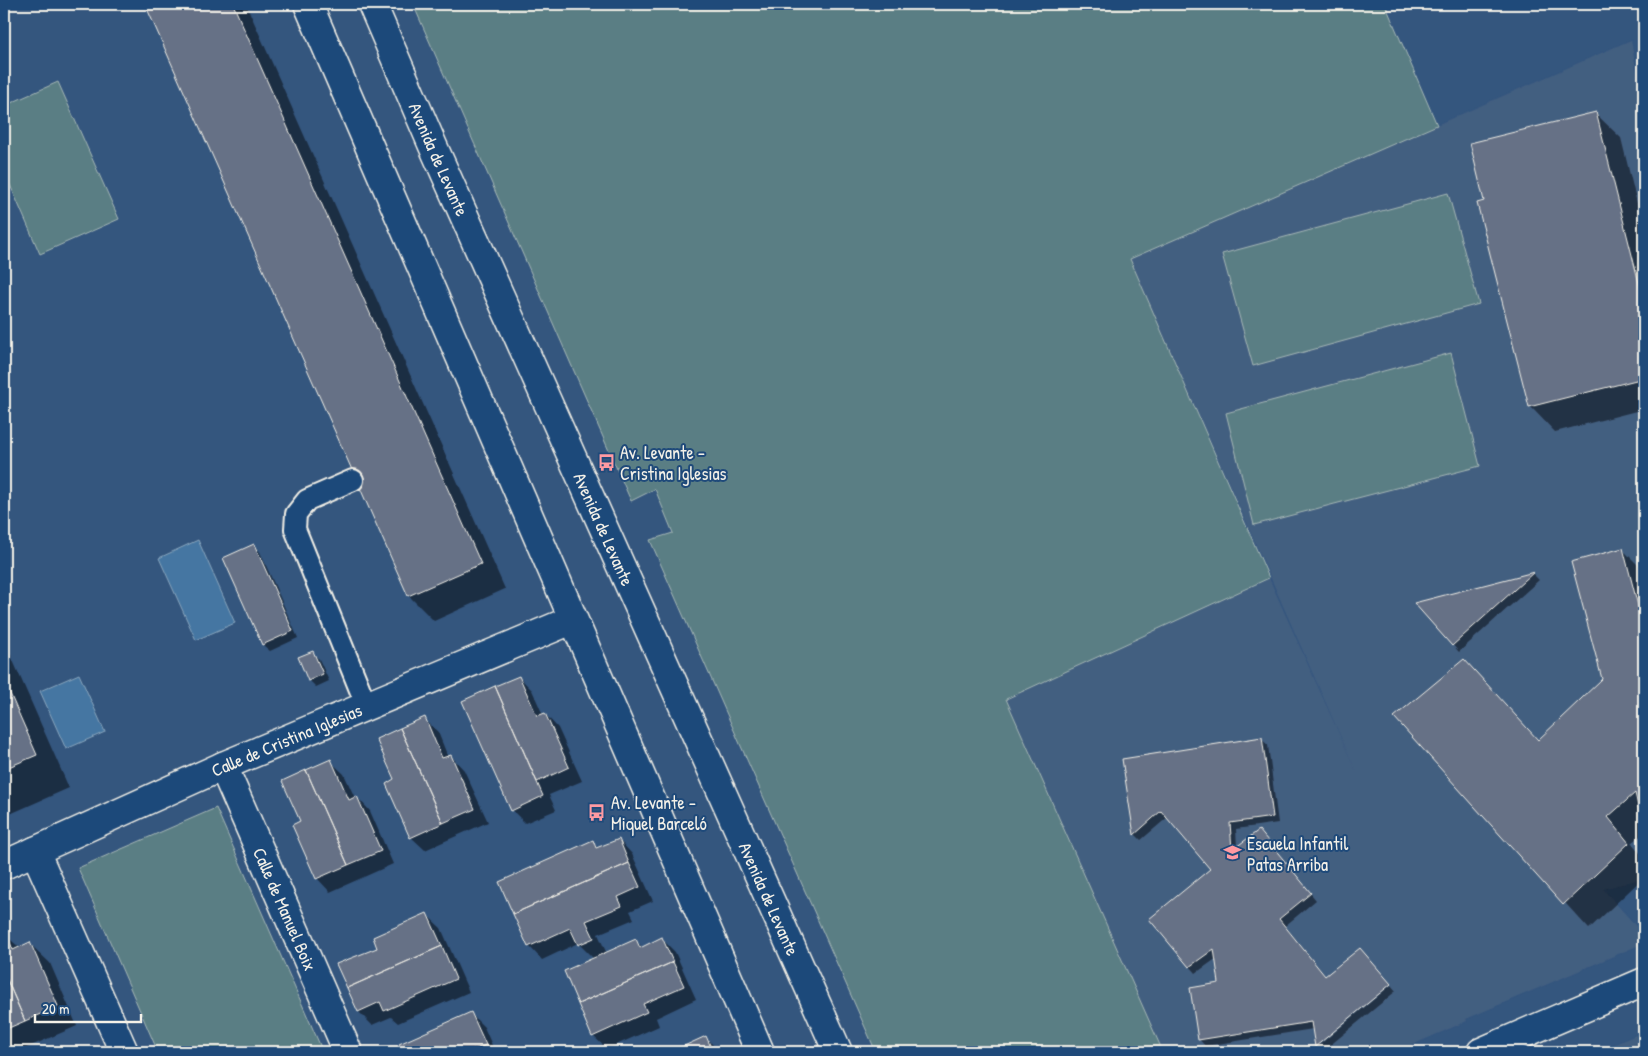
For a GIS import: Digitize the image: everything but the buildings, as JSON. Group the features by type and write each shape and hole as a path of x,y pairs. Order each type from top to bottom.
{"street":[{"path":"308,4 521,494 572,620 760,1052"},
{"name":"Avenida de Levante","path":"372,4 433,146 838,1052"},
{"name":"Calle de Cristina Iglesias","path":"4,865 223,766 572,620"},
{"name":"Calle de Manuel Boix","path":"223,766 348,1052"},
{"path":"35,851 124,1052"},
{"path":"1481,1052 1644,982"}],"lane":[{"path":"353,480 307,500 296,514 295,529 367,707"}],"shaded area":[{"path":"1631,40 1644,115 1644,878 1603,889 1644,935 1644,943 1466,1019 1467,1021 1396,1052 1163,1052 1006,699 1269,578 1358,776 1130,259"},
{"path":"198,540 235,623 196,640 159,558"},
{"path":"79,674 105,732 66,749 40,691"},
{"path":"1636,1035 1644,1052 1597,1052"}],"green space":[{"path":"413,4 1385,4 1437,125 1130,259 1269,578 1006,699 1163,1052 876,1052 650,540 673,533 655,489 631,501"},
{"path":"58,82 119,219 40,254 4,171 4,106"},
{"path":"1448,193 1479,304 1253,366 1222,254"},
{"path":"1451,353 1480,466 1254,525 1226,413"},
{"path":"216,808 323,1052 158,1052 78,868"}],"place":[{"name":"Av. Levante - Cristina Iglesias","path":"606,462"},
{"name":"Av. Levante - Miquel Barceló","path":"597,812"},
{"name":"Escuela Infantil Patas Arriba","path":"1233,853"}]}
